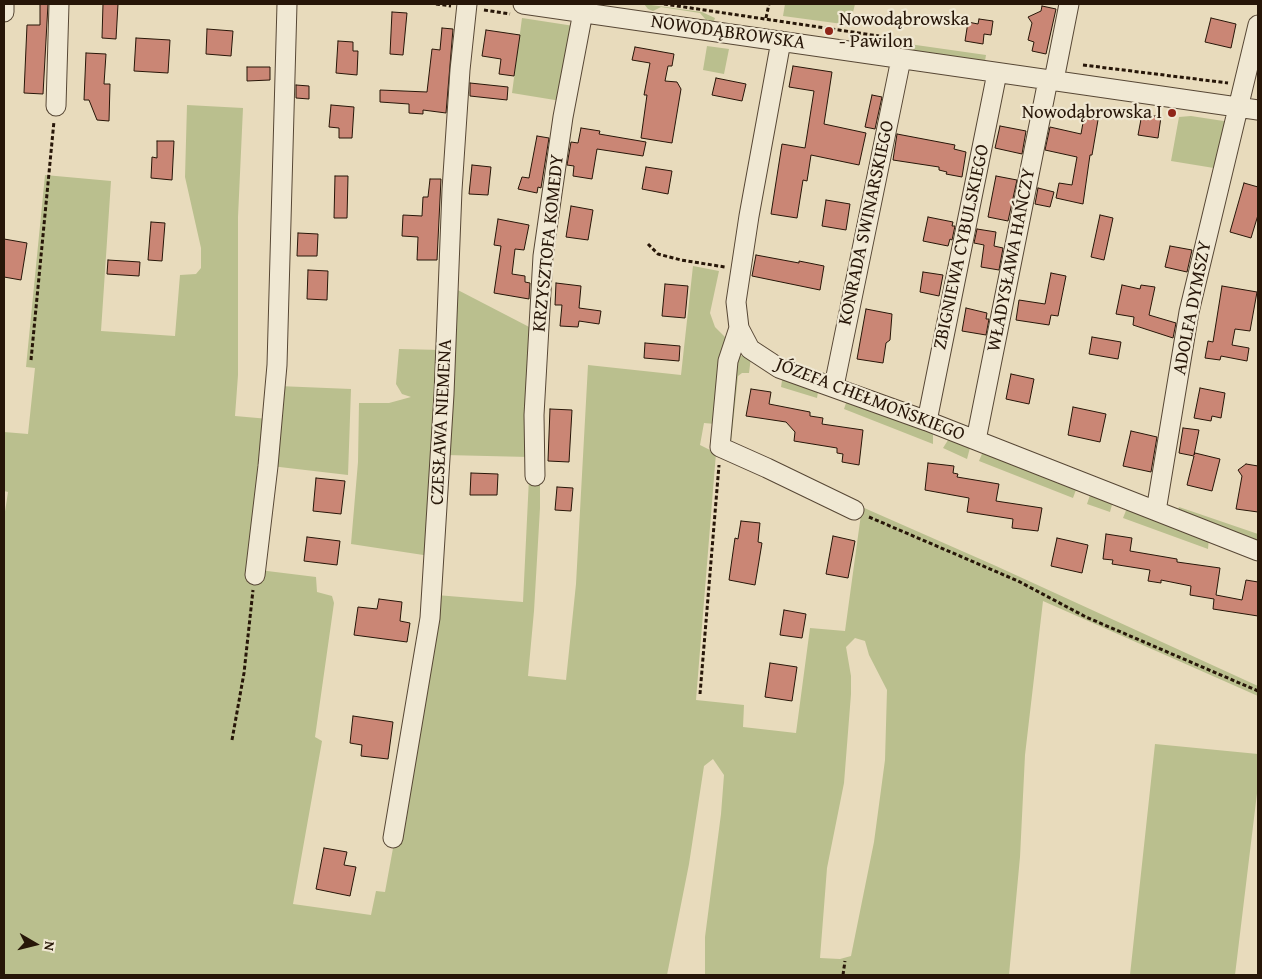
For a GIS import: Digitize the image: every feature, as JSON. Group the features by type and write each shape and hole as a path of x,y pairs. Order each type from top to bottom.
{"street":[{"path":"4,4 4,12"},
{"path":"56,106 59,4"},
{"path":"255,575 268,466 277,365 287,4"},
{"name":"CZESŁAWA NIEMENA","path":"393,838 430,618 444,394 452,190 460,70 468,4"},
{"name":"NOWODĄBROWSKA","path":"523,4 1258,110"},
{"name":"WŁADYSŁAWA HAŃCZY","path":"976,440 1051,80 1069,4"},
{"name":"KRZYSZTOFA KOMEDY","path":"535,476 534,415 543,256 563,117 583,12"},
{"name":"ADOLFA DYMSZY","path":"1156,511 1189,312 1258,25"},
{"name":"JÓZEFA CHEŁMOŃSKIEGO","path":"781,41 736,302 739,328 750,349 779,368 927,420 1258,551"},
{"name":"KONRADA SWINARSKIEGO","path":"834,386 901,59"},
{"name":"ZBIGNIEWA CYBULSKIEGO","path":"927,420 997,73"},
{"path":"739,328 728,361 720,447 854,510"}],"path":[{"path":"664,4 884,36"},
{"path":"766,18 769,4"},
{"path":"1056,61 1243,85"},
{"path":"31,360 56,106"},
{"path":"648,244 658,254 681,260 741,270"},
{"path":"700,694 720,447"},
{"path":"854,510 1018,581 1086,617 1258,691"},
{"path":"232,740 244,673 255,575"},
{"path":"843,975 845,961"}],"green space":[{"path":"644,4 702,12 715,18 714,21 706,20 700,13 661,7 653,11"},
{"path":"785,4 855,4 850,25 783,16"},
{"path":"522,18 574,26 561,101 512,93"},
{"path":"860,37 986,55 985,61 881,47"},
{"path":"707,46 729,49 724,74 703,70"},
{"path":"187,105 243,108 238,217 238,375 235,416 269,419 259,570 316,577 317,592 332,596 334,603 315,737 322,741 293,904 371,915 376,891 385,892 431,640 436,595 523,602 529,478 540,478 540,508 528,676 566,680 576,584 588,365 681,375 693,266 719,271 710,313 715,327 727,339 715,424 704,423 700,445 716,453 696,700 744,705 743,727 796,733 810,628 845,631 862,507 1258,686 1258,696 1043,601 1025,755 1020,857 1009,975 705,975 705,937 721,814 724,775 713,759 704,766 689,864 667,975 4,975 4,518 8,492 4,491 4,432 28,434 35,368 26,367 45,175 111,181 101,331 175,336 180,275 196,274 201,268 201,248 185,177","holes":["855,638 865,641 869,655 887,690 885,760 874,842 851,956 840,959 820,958 827,868 844,783 851,694 851,676 846,647"]},
{"path":"1191,116 1230,122 1220,169 1171,161 1179,117"},
{"path":"452,287 535,330 529,457 445,455"},
{"path":"399,349 442,350 430,556 351,544 358,462 359,403 389,403 411,397 402,394 396,384"},
{"path":"743,355 751,357 749,373 742,373 738,376 731,442 728,439 733,363 738,357"},
{"path":"783,374 819,386 817,398 781,387"},
{"path":"278,386 351,389 348,475 271,466"},
{"path":"848,397 933,430 933,444 844,409"},
{"path":"950,437 971,444 967,459 943,448"},
{"path":"984,449 1077,487 1073,498 979,461"},
{"path":"1091,492 1113,501 1110,512 1087,504"},
{"path":"1179,507 1258,534 1258,544 1177,512"},
{"path":"1127,508 1209,538 1208,549 1123,518"},
{"path":"1155,744 1258,754 1258,785 1235,975 1130,975"}],"building":[{"path":"40,4 48,4 43,94 24,93 27,25 40,25"},
{"path":"103,4 118,4 116,39 102,38"},
{"path":"1042,6 1056,9 1046,54 1032,51 1034,42 1028,40 1032,23 1028,17 1041,11"},
{"path":"392,12 407,13 403,55 390,54"},
{"path":"1211,18 1236,24 1231,48 1205,42"},
{"path":"979,19 993,21 991,35 984,34 983,44 965,41 968,22 978,24"},
{"path":"442,28 453,29 446,113 423,110 423,114 409,113 409,104 380,102 380,90 427,92 432,49 440,50"},
{"path":"207,29 233,31 231,56 206,54"},
{"path":"486,30 520,35 514,76 499,74 501,59 482,56"},
{"path":"136,38 170,40 168,73 134,71"},
{"path":"338,41 353,42 353,51 358,51 357,75 336,73"},
{"path":"635,47 674,54 672,66 668,66 665,81 677,82 681,89 672,143 641,138 647,95 644,95 650,63 632,60"},
{"path":"86,53 106,54 104,84 110,84 109,121 97,120 89,100 84,100"},
{"path":"793,66 832,72 824,124 866,133 859,165 811,155 807,181 803,180 797,218 771,214 782,144 805,148 814,91 789,87"},
{"path":"247,67 270,67 270,80 247,81"},
{"path":"716,78 746,84 742,101 712,95"},
{"path":"470,83 508,87 507,100 470,96"},
{"path":"296,85 309,86 309,99 296,98"},
{"path":"872,95 882,97 875,129 865,127"},
{"path":"331,105 354,107 352,138 339,138 339,128 329,127"},
{"path":"1142,114 1161,117 1158,138 1138,135"},
{"path":"1084,117 1098,120 1092,155 1090,155 1083,204 1056,198 1059,183 1072,185 1077,157 1045,150 1050,127 1081,134"},
{"path":"1000,126 1026,131 1022,154 995,148"},
{"path":"581,128 600,131 599,134 646,142 643,156 597,149 592,179 573,176 574,166 567,165 571,142 578,143"},
{"path":"897,134 955,145 954,149 966,152 962,177 946,174 947,172 939,170 939,167 893,160"},
{"path":"537,136 549,138 541,188 538,187 537,193 518,189 522,177 529,178"},
{"path":"157,141 174,141 172,180 151,178 152,157 157,158"},
{"path":"472,165 491,167 488,195 469,194"},
{"path":"646,167 672,171 668,194 642,189"},
{"path":"335,176 348,176 347,218 334,218"},
{"path":"996,176 1017,180 1008,221 988,217"},
{"path":"430,179 441,179 437,260 417,260 418,237 402,236 403,215 422,216 423,197 428,197"},
{"path":"1244,183 1258,187 1258,215 1251,238 1230,232"},
{"path":"1038,188 1054,192 1050,207 1035,204"},
{"path":"826,200 850,204 846,230 822,226"},
{"path":"571,206 593,210 588,240 566,237"},
{"path":"1100,215 1113,218 1104,260 1091,257"},
{"path":"928,217 953,222 952,226 955,226 952,240 950,239 948,246 923,241"},
{"path":"498,219 529,225 524,250 515,249 512,274 525,276 525,282 530,283 529,299 494,293 501,246 494,245"},
{"path":"151,222 165,223 162,261 148,260"},
{"path":"977,229 996,232 994,246 1003,248 999,270 981,267 984,245 974,243"},
{"path":"298,233 318,234 317,256 297,256"},
{"path":"4,239 27,243 21,280 4,277"},
{"path":"1170,246 1192,250 1187,272 1165,267"},
{"path":"756,255 824,266 820,290 752,276"},
{"path":"108,260 140,262 139,276 107,274"},
{"path":"308,270 328,271 327,300 307,299"},
{"path":"923,272 943,275 939,296 920,292"},
{"path":"1051,273 1066,276 1058,316 1051,315 1049,325 1016,320 1019,300 1045,304"},
{"path":"556,283 581,286 579,308 601,311 599,324 579,321 578,327 560,326 562,305 555,305"},
{"path":"665,284 688,286 685,318 662,316"},
{"path":"1122,285 1140,289 1141,285 1155,287 1149,315 1176,323 1173,338 1133,325 1134,317 1116,314"},
{"path":"1222,286 1257,292 1250,331 1235,329 1232,345 1249,348 1247,361 1221,356 1220,360 1205,358 1208,341 1213,342"},
{"path":"966,308 987,313 986,319 989,319 986,335 962,331"},
{"path":"866,309 892,314 890,340 886,343 883,363 857,359"},
{"path":"1092,337 1121,342 1118,359 1089,354"},
{"path":"645,343 680,346 679,361 644,358"},
{"path":"1011,374 1034,379 1029,404 1006,399"},
{"path":"1200,388 1225,393 1221,418 1212,416 1211,421 1194,418"},
{"path":"751,389 771,392 769,404 810,412 810,416 823,418 822,424 863,430 859,465 842,462 843,454 837,453 837,448 794,441 795,432 786,422 746,416"},
{"path":"1073,407 1106,414 1100,442 1068,435"},
{"path":"550,409 572,410 569,462 548,461"},
{"path":"1183,428 1199,430 1194,455 1195,453 1220,459 1212,491 1187,485 1194,456 1179,453"},
{"path":"1131,431 1157,437 1151,472 1123,466"},
{"path":"928,463 954,466 953,473 958,474 957,477 999,484 996,501 1042,508 1038,531 1012,528 1013,519 967,512 969,498 925,490"},
{"path":"1246,464 1258,466 1258,512 1236,509 1242,476 1238,470"},
{"path":"471,473 498,474 497,495 470,495"},
{"path":"316,478 345,481 341,514 313,511"},
{"path":"557,487 573,488 571,511 555,510"},
{"path":"741,521 760,523 758,542 762,543 755,585 729,580 735,538 738,539"},
{"path":"1106,534 1132,538 1130,551 1177,559 1177,562 1220,568 1216,595 1242,600 1246,580 1258,582 1258,616 1213,609 1214,599 1190,595 1191,586 1161,580 1161,583 1148,581 1150,570 1112,564 1113,560 1103,559"},
{"path":"833,536 855,541 848,578 826,574"},
{"path":"307,537 340,541 337,565 304,561"},
{"path":"1057,538 1088,545 1082,573 1051,566"},
{"path":"379,599 402,602 400,621 410,623 407,642 354,635 358,607 377,609"},
{"path":"784,610 806,614 802,638 780,635"},
{"path":"770,663 797,667 792,701 765,697"},
{"path":"353,716 393,722 388,759 361,756 362,745 350,743"},
{"path":"324,848 347,852 344,865 356,867 350,896 316,889"}],"place":[{"name":"Nowodąbrowska - Pawilon","path":"829,31"},
{"name":"Nowodąbrowska I","path":"1172,113"}]}
